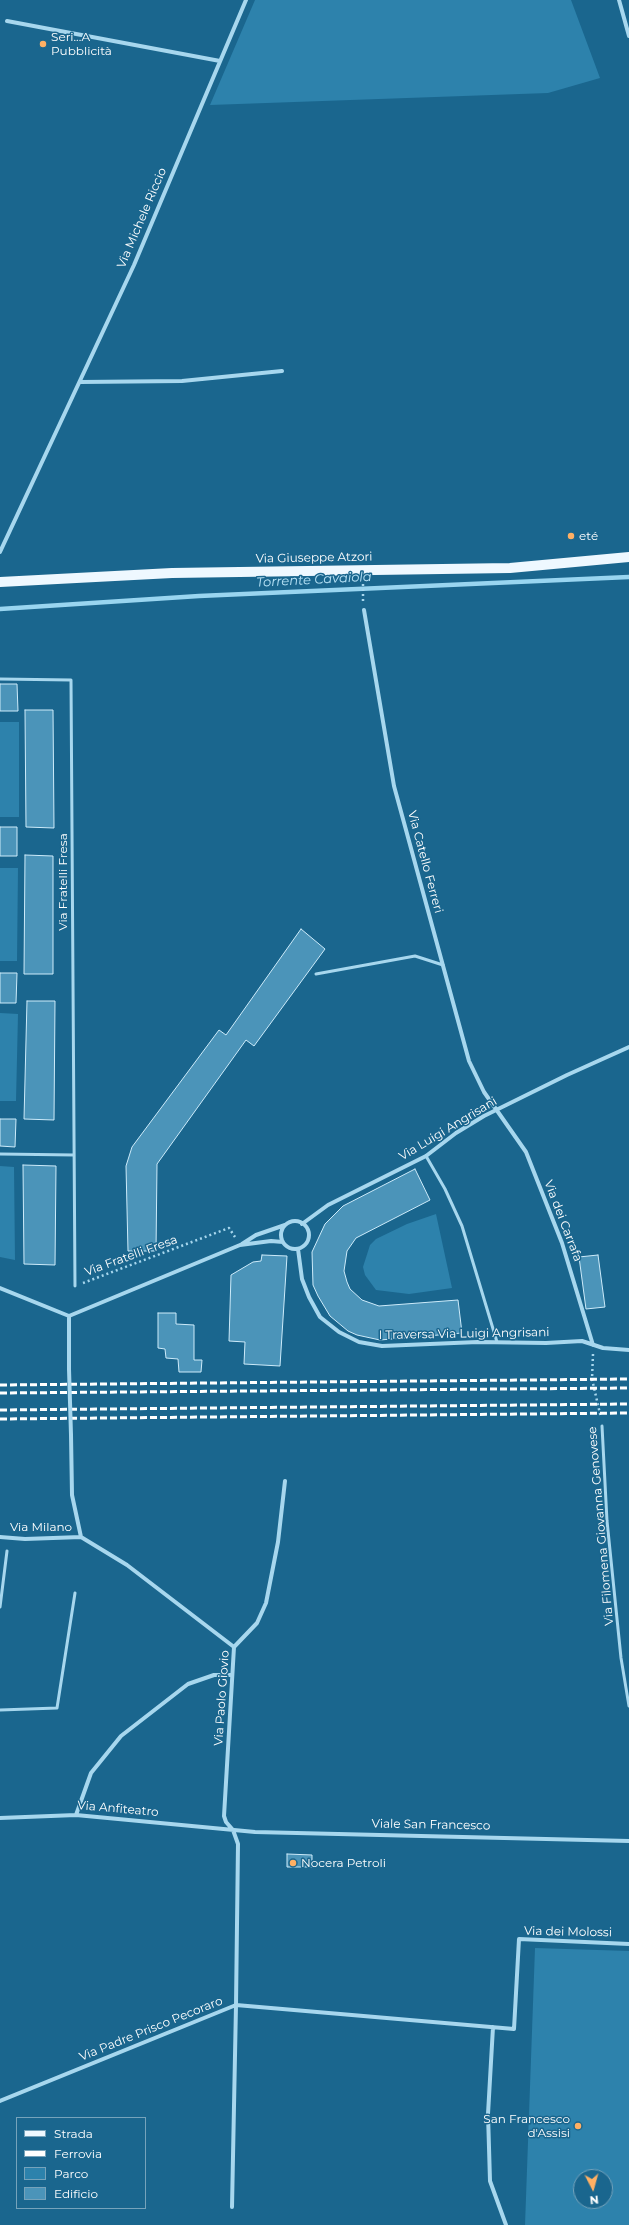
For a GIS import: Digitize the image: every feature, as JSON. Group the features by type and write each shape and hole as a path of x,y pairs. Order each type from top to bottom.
{"main road":[{"name":"Via Giuseppe Atzori","path":"0,582 172,573 510,568 629,557"}],"street":[{"name":"Via Michele Riccio","path":"0,552 134,265 246,0"},
{"path":"619,0 629,36"},
{"path":"7,21 220,61"},
{"path":"80,382 182,381 282,371"},
{"name":"Via Catello Ferreri","path":"364,610 394,786 469,1061 484,1092 498,1110"},
{"name":"Via Luigi Angrisani","path":"302,1224 328,1205 426,1156 456,1133 498,1110 567,1075 629,1047"},
{"name":"Via dei Carrafa","path":"498,1110 526,1152 562,1243 593,1345"},
{"path":"0,1288 69,1316 240,1245 256,1235 294,1221 302,1224 309,1235 306,1244 298,1249 289,1248 282,1242 271,1241 240,1245"},
{"path":"282,1242 281,1233 285,1225"},
{"name":"I Traversa Via Luigi Angrisani","path":"298,1249 302,1279 309,1297 320,1317 339,1332 358,1342 382,1346 582,1341 603,1348 629,1350"},
{"path":"69,1316 72,1495 81,1537 127,1566 234,1647"},
{"name":"Via Paolo Giovio","path":"234,1830 226,1822 224,1816 234,1647 257,1623 266,1603 278,1542 285,1481"},
{"name":"Via Milano","path":"0,1537 25,1539 81,1537"},
{"path":"76,1815 91,1773 121,1736 188,1684 214,1675 232,1675"},
{"name":"Via Anfiteatro","path":"0,1818 76,1815 234,1830"},
{"name":"Viale San Francesco","path":"234,1830 255,1832 629,1841"},
{"name":"Via Padre Prisco Pecoraro","path":"0,2101 236,2005 238,1844 234,1830"},
{"name":"Via dei Molossi","path":"494,2027 514,2029 519,1940 629,1944"},
{"path":"232,2206 236,2005 494,2027 488,2114 490,2181 506,2225"}],"lane":[{"name":"Via Fratelli Fresa","path":"0,679 71,680 75,1286"},
{"path":"316,974 414,956 442,965"},
{"path":"0,1154 74,1155"},
{"path":"426,1156 445,1188 462,1226 497,1342"},
{"name":"Via Filomena Giovanna Genovese","path":"602,1426 607,1521 621,1658 629,1706"},
{"path":"0,1607 7,1551"},
{"path":"0,1710 57,1708 75,1593"}],"path":[{"path":"363,600 364,579"},
{"name":"Via Fratelli Fresa","path":"75,1286 229,1228 240,1245"},
{"name":"Via Filomena Giovanna Genovese","path":"593,1345 592,1379 602,1426"}],"green space":[{"path":"255,0 571,0 600,78 548,93 210,105"},
{"path":"0,722 19,722 19,817 0,817"},
{"path":"0,868 18,868 17,961 0,961"},
{"path":"0,1013 18,1014 16,1101 0,1101"},
{"path":"0,1166 14,1167 15,1260 0,1257"},
{"path":"436,1214 452,1288 409,1294 376,1290 365,1275 363,1267 370,1245 376,1239 407,1224"},
{"name":"San Francesco d'Assisi","path":"535,1948 629,1951 629,2225 525,2225"}],"building":[{"path":"0,684 17,684 18,711 0,711"},
{"path":"25,710 53,710 54,828 26,827"},
{"path":"0,827 17,827 17,856 0,856"},
{"path":"25,855 53,856 53,974 24,974"},
{"path":"301,929 325,949 254,1046 246,1040 157,1164 156,1251 128,1251 126,1166 132,1147 219,1030 226,1035"},
{"path":"0,973 17,973 16,1003 0,1003"},
{"path":"27,1001 55,1001 54,1120 24,1119"},
{"path":"0,1119 16,1119 15,1147 0,1146"},
{"path":"23,1165 56,1166 55,1265 24,1264"},
{"path":"415,1169 430,1200 356,1238 347,1251 344,1271 347,1282 350,1289 362,1300 379,1306 458,1300 462,1333 380,1340 357,1335 348,1331 330,1316 318,1296 313,1285 312,1252 325,1224 343,1206"},
{"path":"262,1255 287,1256 280,1366 244,1364 245,1342 229,1341 231,1275 253,1262 261,1261"},
{"path":"598,1255 605,1307 586,1309 579,1257"},
{"path":"158,1313 176,1313 176,1324 194,1325 194,1360 202,1360 201,1372 179,1372 178,1359 166,1358 165,1349 158,1348"},
{"path":"287,1854 312,1855 312,1867 287,1867"}],"waterway":[{"name":"Torrente Cavaiola","path":"0,609 199,596 629,577"}],"railway":[{"path":"0,1385 629,1379"},
{"path":"0,1393 629,1388"},
{"path":"0,1410 629,1404"},
{"path":"0,1419 629,1413"}],"place":[{"name":"Seri...A Pubblicità","path":"43,44"},
{"name":"eté","path":"571,536"},
{"name":"Nocera Petroli","path":"293,1863"},
{"name":"San Francesco d'Assisi","path":"578,2126"}]}
